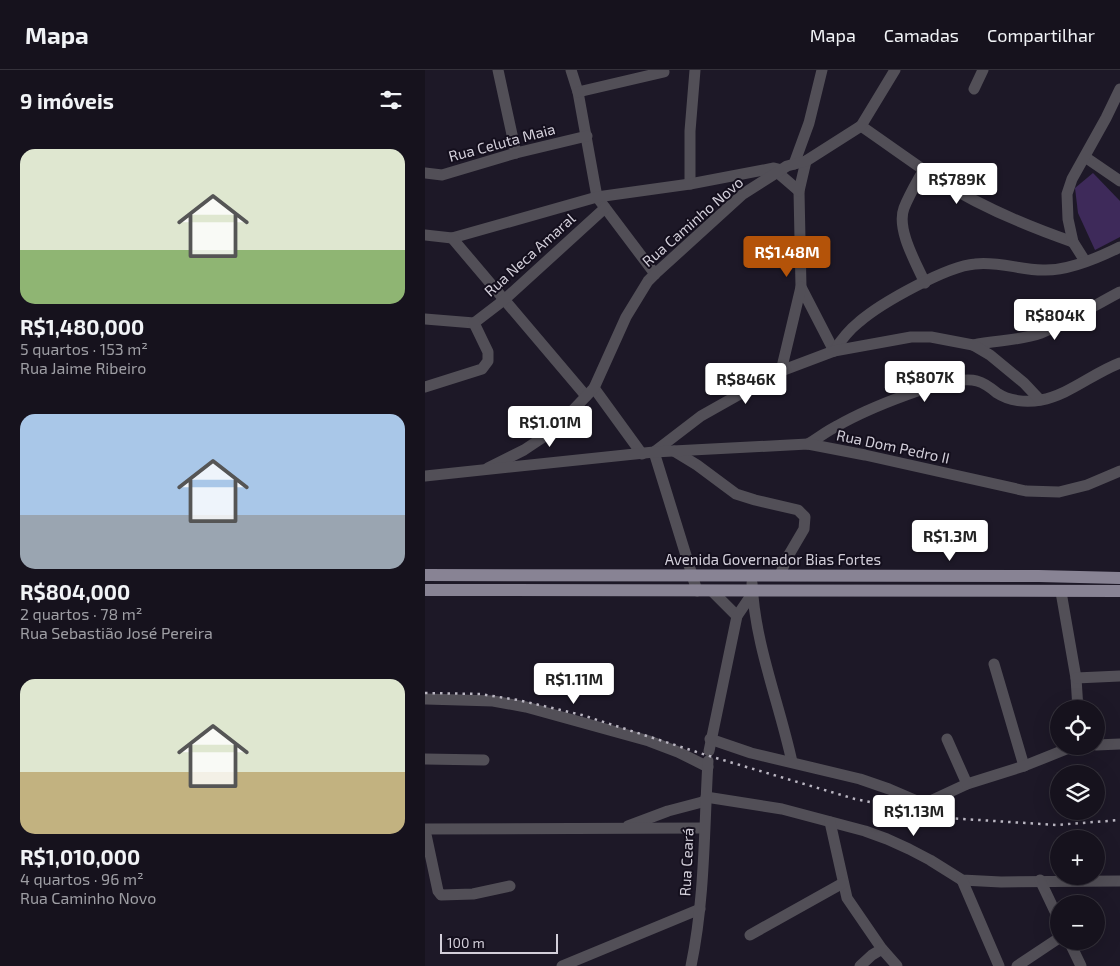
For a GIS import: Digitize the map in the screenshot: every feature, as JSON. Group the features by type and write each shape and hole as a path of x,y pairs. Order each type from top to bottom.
{"main road":[{"name":"Avenida Governador Bias Fortes","path":"425,575 1039,576 1120,578"},
{"path":"519,576 519,590"},
{"path":"869,576 869,590"},
{"path":"1039,576 1041,591"},
{"name":"Avenida Governador Bias Fortes","path":"425,590 712,591 752,593 869,590 1120,591"}],"street":[{"path":"498,70 516,153"},
{"path":"571,70 578,92 597,197 655,274"},
{"path":"690,184 690,131 695,70"},
{"path":"794,164 809,123 822,70"},
{"path":"895,70 861,126 939,180 998,211 1048,234 1073,242"},
{"path":"974,89 983,70"},
{"path":"578,92 663,71"},
{"path":"1085,261 1073,242 1068,219 1067,194 1072,179 1120,89"},
{"name":"Rua Caminho Novo","path":"479,472 524,450 554,430 590,392 626,317 648,281 743,194 779,171 806,160 861,126"},
{"name":"Rua Celuta Maia","path":"425,173 442,175 516,153 587,136"},
{"path":"1085,157 1120,181"},
{"path":"781,371 801,287 799,191 806,160"},
{"path":"425,235 453,238 597,197 690,184 774,168 799,191"},
{"path":"924,169 904,209 901,222 904,235 925,283"},
{"name":"Rua Neca Amaral","path":"474,323 504,300 605,208"},
{"path":"453,238 504,300 648,453 697,591"},
{"path":"834,351 848,332 860,321 888,302 952,269 977,263 994,263 1044,270 1075,266 1120,247"},
{"path":"801,287 834,351"},
{"path":"973,345 1012,340 1042,333 1120,292"},
{"path":"425,319 474,323 488,352 488,361 482,369 425,387"},
{"path":"648,453 701,416 781,371 834,351 911,337 931,336 973,345 990,355 1040,400"},
{"path":"808,444 836,426 860,414 920,391 959,381 977,381 987,385 1006,398 1017,401 1040,400 1061,394 1106,368 1120,363"},
{"name":"Rua Dom Pedro II","path":"425,476 479,472 648,453 808,444 1026,491 1059,492 1087,485 1120,471"},
{"path":"674,451 697,465 735,494 801,512 806,523 804,529 787,558 780,575"},
{"path":"751,576 757,630 767,671 785,728 792,762"},
{"path":"712,591 737,616"},
{"path":"1061,592 1076,678 1077,700"},
{"name":"Rua Ceará","path":"691,966 700,909 710,739 737,616 752,593"},
{"path":"994,664 1024,766"},
{"path":"1076,678 1120,676"},
{"path":"426,699 493,701 526,707 649,741 678,752 708,759"},
{"path":"710,739 751,752 860,779 924,804 967,784 1052,755"},
{"path":"947,739 967,784"},
{"path":"1105,745 1120,744"},
{"path":"425,759 484,760"},
{"path":"624,828 642,819 706,799 773,807 887,838 930,860 962,880 1001,882 1040,880 1120,881"},
{"path":"829,822 847,898 882,949 897,966"},
{"path":"511,886 473,894 441,894 438,891 425,830 463,828 705,828"},
{"path":"962,880 999,966"},
{"path":"1040,880 1050,901"},
{"path":"750,935 843,883"},
{"path":"562,966 700,909"},
{"path":"1017,966 1050,944"},
{"path":"859,966 882,949"},
{"path":"1073,950 1081,966"}],"shaded area":[{"path":"1093,173 1120,201 1120,237 1095,250 1078,213 1075,188"}],"railway":[{"path":"425,693 480,694 518,700 582,715 706,755 855,799 948,818 1056,825 1120,820"}]}
